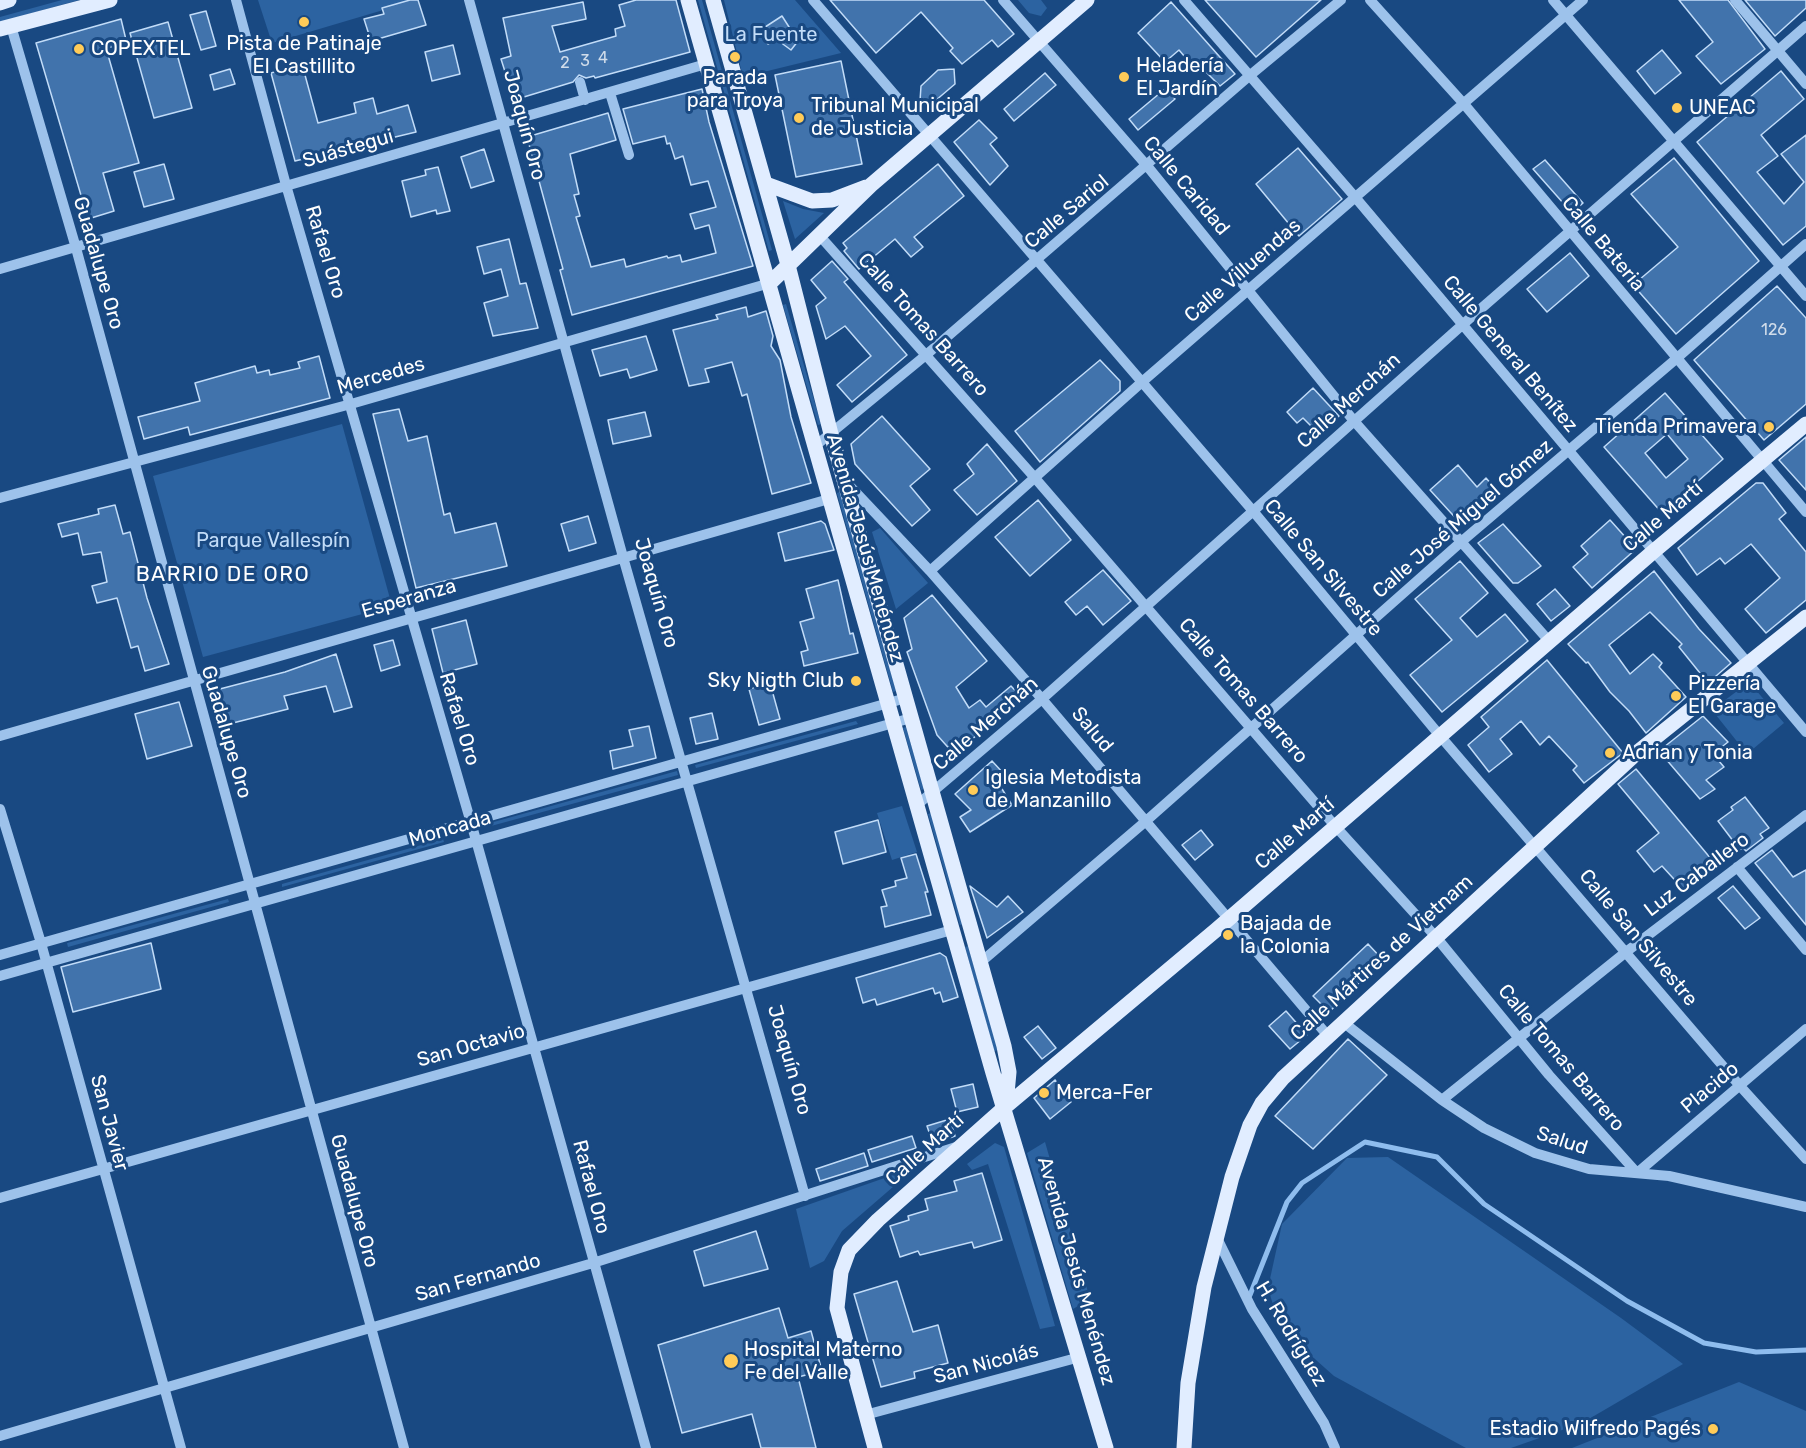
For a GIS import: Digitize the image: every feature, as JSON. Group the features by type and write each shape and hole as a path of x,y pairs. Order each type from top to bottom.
{"main road":[{"path":"0,3 9,0"},
{"path":"6,28 110,0"},
{"name":"Avenida Jesús Menéndez","path":"688,0 770,283 892,724 1106,1448"},
{"name":"Avenida Jesús Menéndez","path":"713,0 766,184 831,434 981,962 1009,1072 1005,1107"},
{"path":"770,283 871,185 1087,0"},
{"path":"766,184 812,201 832,200 871,185"},
{"path":"796,298 798,275 815,239"},
{"name":"Calle Martí","path":"866,1415 839,1323 837,1294 840,1272 849,1250 878,1220 1005,1107 1229,919 1654,551 1806,424"},
{"name":"Calle Mártires de Vietnam","path":"1184,1448 1188,1383 1204,1287 1217,1238 1250,1125 1283,1078 1640,750 1806,617"},
{"path":"866,1415 875,1448"}],"street":[{"name":"Rafael Oro","path":"237,0 286,185 471,821 646,1448"},
{"name":"Joaquín Oro","path":"469,0 623,557 689,780 805,1196"},
{"name":"Calle San Silvestre","path":"813,0 1253,511 1441,737 1740,1086 1806,1159"},
{"name":"Calle Caridad","path":"1003,0 1148,167 1354,421 1550,642"},
{"name":"Calle General Benítez","path":"1184,0 1354,197 1806,732"},
{"name":"Calle Sariol","path":"814,447 1148,167 1248,76 1341,0"},
{"name":"Calle Bateria","path":"1370,0 1464,104 1806,512"},
{"path":"1552,0 1806,296"},
{"name":"Calle Villuendas","path":"930,571 1142,382 1583,0"},
{"path":"1735,0 1806,84"},
{"name":"Calle Merchán","path":"917,805 1042,699 1461,326 1806,26"},
{"name":"Guadalupe Oro","path":"6,28 76,248 192,681 250,884 404,1448"},
{"name":"Suástegui","path":"0,269 706,64"},
{"path":"580,82 585,100"},
{"path":"610,93 629,155"},
{"name":"Calle Tomas Barrero","path":"815,239 926,355 1035,477 1336,827 1436,937 1637,1173"},
{"name":"Calle José Miguel Gómez","path":"981,962 1252,729 1461,542 1676,359 1806,244"},
{"name":"Mercedes","path":"0,498 351,404 770,283"},
{"name":"Salud","path":"845,480 930,571 1042,699 1328,1036"},
{"name":"Esperanza","path":"0,735 829,499"},
{"name":"Moncada","path":"0,955 906,698"},
{"name":"Moncada","path":"0,976 911,718"},
{"name":"San Javier","path":"0,809 41,944 181,1448"},
{"name":"Luz Caballero","path":"1442,1100 1626,952 1806,815"},
{"path":"1737,867 1806,950"},
{"name":"San Octavio","path":"0,1198 952,930"},
{"name":"Salud","path":"1343,1022 1442,1100 1484,1128 1535,1153 1589,1168 1669,1176 1806,1208"},
{"name":"Placido","path":"1637,1173 1806,1029"},
{"name":"San Fernando","path":"0,1436 593,1263 963,1145"},
{"name":"H. Rodríguez","path":"1217,1238 1252,1309 1324,1423 1335,1448"},
{"name":"San Nicolás","path":"866,1415 1080,1357"}],"green space":[{"path":"62,0 79,0 0,22 0,17"},
{"name":"Pista de Patinaje El Castillito","path":"258,0 417,0 272,43"},
{"path":"698,0 702,0 772,250 769,251"},
{"name":"La Fuente","path":"724,0 795,0 841,53 743,77"},
{"path":"1018,0 1041,0 1047,8 1041,16 1029,13"},
{"path":"783,201 803,209 824,213 795,239"},
{"path":"786,304 821,424 818,425 783,305"},
{"name":"Parque Vallespín","path":"342,424 392,606 203,657 153,476"},
{"path":"840,492 896,691 893,692 837,493"},
{"path":"880,528 928,583 896,609 872,532"},
{"path":"1749,682 1784,723 1747,754 1712,710"},
{"path":"856,721 858,724 696,768 695,765"},
{"path":"906,727 924,789 921,790 903,728"},
{"path":"677,771 678,775 491,826 490,823"},
{"path":"902,806 917,852 892,860 877,813"},
{"path":"931,813 963,924 960,925 928,814"},
{"path":"443,839 444,842 282,887 282,884"},
{"path":"228,899 229,902 68,947 67,943"},
{"path":"968,946 998,1050 994,1051 965,947"},
{"path":"1045,1142 1090,1299 1073,1309 1027,1153"},
{"path":"995,1143 1004,1147 1055,1326 1040,1329 988,1164 972,1170 967,1164"},
{"path":"1388,1157 1621,1318 1683,1364 1582,1423 1511,1448 1466,1448 1334,1376 1280,1328 1268,1288 1282,1224 1347,1158"},
{"path":"916,1167 842,1231 824,1261 810,1268 796,1209"},
{"name":"Estadio Wilfredo Pagés","path":"1739,1382 1806,1411 1806,1448 1572,1448"}],"building":[{"path":"418,0 426,25 371,41 364,19 384,14 382,8"},
{"path":"636,0 676,0 690,52 595,78 579,75 573,82 514,100 501,59 511,56 503,18 583,2 586,19 552,26 560,52 616,36 615,29 625,26 619,5"},
{"path":"830,0 984,0 1014,34 998,47 992,40 962,64 950,51 953,48 921,12 876,53"},
{"path":"1205,0 1321,0 1256,57"},
{"path":"1679,0 1728,0 1765,49 1721,84 1696,56 1713,42"},
{"path":"1745,0 1806,0 1806,8 1775,36"},
{"path":"1171,2 1235,74 1220,86 1195,61 1191,64 1179,50 1165,62 1138,33"},
{"path":"206,11 216,46 201,50 190,15"},
{"path":"782,16 798,41 791,50 776,39 768,44 759,31"},
{"path":"121,19 127,44 106,48 139,163 103,173 114,211 88,219 36,43"},
{"path":"168,22 192,108 154,118 130,33"},
{"path":"453,45 460,74 432,81 425,52"},
{"path":"1662,50 1681,73 1655,94 1637,71"},
{"name":"Tribunal Municipal de Justicia","path":"841,61 862,164 796,177 775,75"},
{"path":"302,64 318,123 356,113 354,103 373,98 377,114 408,105 416,132 295,161 271,73"},
{"path":"230,69 235,84 214,90 210,75"},
{"path":"954,69 955,84 935,101 920,101 921,86 938,70"},
{"path":"1781,71 1804,99 1761,135 1778,156 1757,172 1784,204 1804,182 1781,154 1806,135 1806,226 1783,245 1697,142"},
{"path":"1045,73 1056,85 1014,121 1004,109"},
{"path":"1166,88 1175,99 1138,130 1129,119"},
{"path":"702,89 709,122 753,266 572,315 560,270 563,269 527,137 608,113 616,140 570,154 579,194 574,195 580,216 576,217 591,267 624,259 626,267 667,256 668,258 680,255 682,262 716,253 709,225 695,229 690,214 716,207 708,181 691,185 683,156 675,159 665,136 633,144 623,109"},
{"path":"979,120 997,138 990,144 1008,166 990,185 954,142"},
{"path":"1298,148 1342,199 1299,236 1256,184"},
{"path":"484,149 494,181 471,188 461,157"},
{"path":"1674,158 1759,261 1676,334 1633,285 1678,247 1631,194"},
{"path":"1545,160 1583,203 1572,213 1533,169"},
{"path":"164,164 174,199 144,207 134,172"},
{"path":"938,164 964,196 914,237 923,247 911,257 895,239 859,269 844,251 847,248 843,243"},
{"path":"438,167 450,211 437,214 436,210 411,217 402,181 426,175 425,170"},
{"path":"509,239 520,284 526,283 538,328 493,336 484,303 508,296 501,269 484,274 477,247"},
{"path":"1570,253 1589,276 1547,312 1527,289"},
{"path":"832,261 848,279 844,282 907,355 852,402 837,385 871,356 845,326 826,339 816,306 826,298 811,280"},
{"path":"1777,286 1806,318 1806,404 1764,440 1694,360"},
{"path":"746,307 748,317 766,311 773,336 771,346 780,360 791,417 811,483 772,494 747,394 742,396 732,362 705,369 709,382 689,386 673,330 718,319 716,315"},
{"path":"646,336 657,370 630,378 627,369 600,376 592,350"},
{"path":"319,356 330,398 190,435 188,427 144,439 138,417 200,401 195,383 255,366 257,373 269,370 270,375 300,368 298,362"},
{"path":"1100,360 1120,381 1120,391 1040,462 1015,431"},
{"path":"1313,388 1339,416 1319,434 1303,418 1297,423 1287,412"},
{"path":"1665,393 1723,459 1662,513 1604,447","holes":["1667,434 1688,459 1666,478 1645,453"]},
{"path":"399,409 408,441 427,436 444,515 450,513 455,533 496,523 507,566 416,588 373,414"},
{"path":"645,412 651,436 613,444 608,420"},
{"path":"882,416 930,469 910,486 930,510 912,526 855,464 851,444"},
{"path":"1806,437 1806,490 1779,460"},
{"path":"987,444 1017,481 977,515 954,490 974,474 967,464"},
{"path":"1458,465 1477,487 1486,478 1498,492 1462,525 1430,490"},
{"path":"1756,483 1763,483 1786,513 1779,519 1806,552 1806,600 1766,633 1745,609 1780,578 1751,544 1725,564 1720,558 1697,575 1678,548"},
{"path":"1038,500 1071,540 1030,576 995,537"},
{"path":"115,505 123,534 130,532 147,598 169,664 145,671 138,646 131,648 117,598 97,603 92,586 107,582 101,552 83,555 78,533 62,537 58,524 99,514 98,509"},
{"path":"588,516 596,543 569,551 561,524"},
{"path":"1610,520 1636,549 1592,588 1573,567 1588,554 1581,546"},
{"path":"821,521 825,524 834,550 785,561 778,533"},
{"path":"1503,524 1541,566 1518,583 1513,583 1478,543"},
{"path":"1460,561 1488,593 1460,618 1477,637 1505,614 1528,641 1442,712 1410,675 1452,640 1415,599"},
{"path":"1103,570 1131,601 1103,625 1087,606 1076,615 1065,602"},
{"path":"1654,571 1699,629 1731,663 1708,683 1679,647 1682,644 1650,612 1609,645 1630,674 1653,654 1662,663 1659,667 1686,697 1646,733 1610,692 1588,662 1586,663 1568,644"},
{"path":"838,580 850,634 853,633 858,653 804,666 801,652 808,650 800,622 814,618 806,589"},
{"path":"1555,589 1570,606 1551,621 1537,604"},
{"path":"932,595 987,661 956,687 969,708 980,700 986,707 1011,686 1022,698 954,754 937,735 907,652 912,649 904,618"},
{"path":"466,620 477,664 443,673 432,629"},
{"path":"393,640 400,665 381,671 374,645"},
{"path":"336,654 352,707 334,712 326,686 284,696 288,709 225,725 216,690 285,672"},
{"path":"1547,660 1623,753 1584,783 1573,770 1577,766 1549,736 1540,745 1521,721 1500,739 1512,754 1489,772 1468,745 1489,727 1481,717"},
{"path":"770,683 780,719 759,725 749,689"},
{"path":"179,702 192,746 147,759 135,714"},
{"path":"712,713 718,739 696,744 690,718"},
{"path":"1703,716 1728,742 1713,754 1724,767 1706,780 1715,789 1700,799 1659,751"},
{"path":"649,726 656,758 613,769 610,751 633,746 629,730"},
{"path":"992,761 1005,775 997,781 1012,805 970,832 960,817 971,810 955,794"},
{"path":"1636,769 1717,866 1683,889 1662,866 1654,872 1637,851 1659,833 1618,784"},
{"path":"1745,797 1769,828 1760,834 1763,838 1746,851 1743,848 1740,850 1718,821 1733,810 1731,807"},
{"path":"878,820 886,852 843,864 835,832"},
{"path":"1201,830 1213,845 1195,860 1182,845"},
{"path":"1772,850 1793,877 1806,870 1806,925 1755,863"},
{"path":"916,854 928,892 925,892 931,915 885,927 881,907 887,906 882,890 896,886 895,881 907,878 901,858"},
{"path":"970,886 997,907 1008,896 1023,912 987,938"},
{"path":"1733,886 1760,918 1745,929 1718,898"},
{"path":"151,943 161,989 73,1012 61,967"},
{"path":"1368,944 1383,960 1329,1012 1313,996"},
{"path":"940,953 946,957 958,997 943,1002 940,992 935,994 933,988 877,1005 875,999 863,1003 856,978"},
{"path":"1286,1011 1307,1035 1290,1049 1269,1026"},
{"path":"1038,1026 1056,1048 1042,1059 1024,1037"},
{"path":"1348,1039 1387,1075 1313,1149 1275,1116"},
{"path":"1055,1080 1071,1102 1050,1119 1034,1098"},
{"path":"973,1084 978,1107 957,1112 951,1089"},
{"path":"950,1119 955,1136 933,1144 927,1126"},
{"path":"912,1136 916,1148 872,1162 868,1150"},
{"path":"864,1153 868,1166 820,1181 816,1169"},
{"path":"982,1173 1002,1240 974,1248 972,1242 920,1255 918,1251 900,1257 890,1226 909,1220 908,1216 928,1210 925,1199 957,1191 954,1181"},
{"path":"756,1231 768,1269 704,1286 694,1251"},
{"path":"897,1281 913,1332 938,1325 948,1363 914,1372 915,1378 881,1387 854,1294"},
{"path":"779,1308 788,1338 811,1331 822,1371 798,1377 816,1448 761,1448 752,1414 682,1433 658,1345"}],"waterway":[{"path":"1250,1295 1287,1202 1302,1183 1365,1142 1437,1157 1484,1204 1627,1301 1704,1343 1756,1352 1806,1350"}],"place":[{"name":"Pista de Patinaje El Castillito","path":"304,22"},
{"name":"COPEXTEL","path":"79,49"},
{"name":"Parada para Troya","path":"735,57"},
{"name":"Heladería El Jardín","path":"1124,77"},
{"name":"UNEAC","path":"1677,108"},
{"name":"Tribunal Municipal de Justicia","path":"799,118"},
{"name":"Tienda Primavera","path":"1769,427"},
{"name":"Sky Nigth Club","path":"856,681"},
{"name":"Pizzería El Garage","path":"1676,696"},
{"name":"Adrian y Tonia","path":"1610,753"},
{"name":"Iglesia Metodista de Manzanillo","path":"973,790"},
{"name":"Bajada de la Colonia","path":"1228,935"},
{"name":"Merca-Fer","path":"1044,1093"},
{"name":"Hospital Materno Fe del Valle","path":"731,1361"},
{"name":"Estadio Wilfredo Pagés","path":"1713,1429"}],"district":[{"name":"BARRIO DE ORO","path":"223,575"}]}
